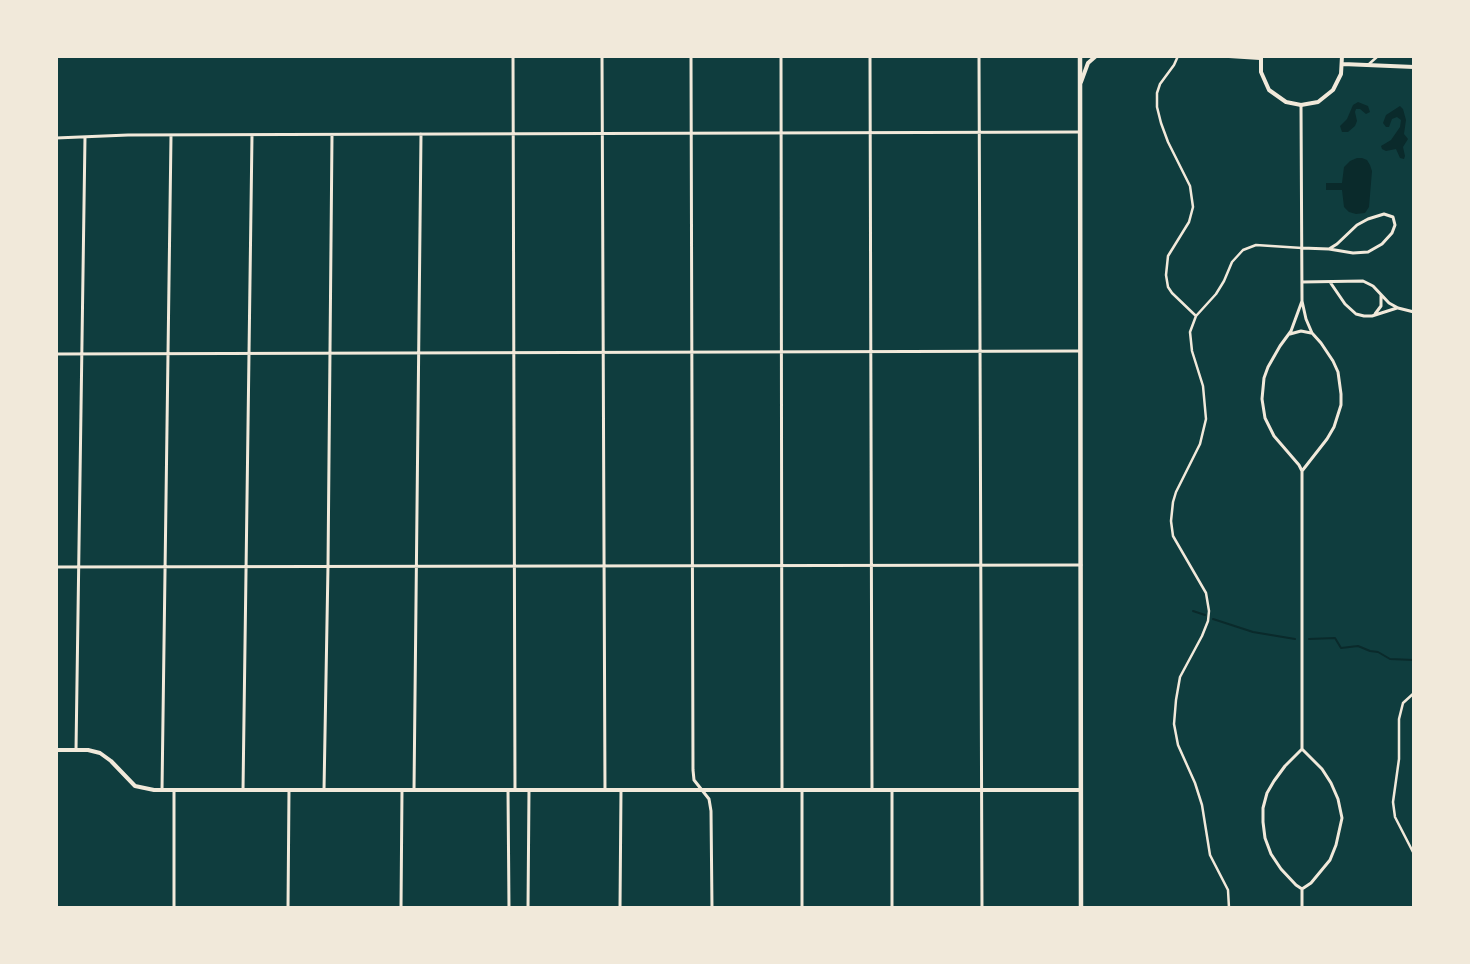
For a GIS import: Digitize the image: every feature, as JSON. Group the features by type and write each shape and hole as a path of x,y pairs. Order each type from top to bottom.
{"main road":[{"path":"1080,56 1081,908"}],"street":[{"path":"513,56 515,790"},
{"path":"602,56 605,790"},
{"path":"692,56 693,770 694,780 708,799 711,811 712,908"},
{"path":"781,56 782,790"},
{"path":"870,56 872,790"},
{"path":"979,56 982,908"},
{"path":"1080,89 1088,63 1096,56"},
{"path":"1178,56 1159,87 1157,106 1168,142 1190,186 1193,207 1189,222 1168,256 1166,275 1168,287 1172,293 1196,316"},
{"path":"1229,56 1260,57 1261,72 1270,90 1286,102 1302,105 1318,102 1331,92 1339,81 1343,64 1342,56"},
{"path":"1368,65 1378,56"},
{"path":"1343,64 1414,67"},
{"path":"1302,105 1302,301 1306,319 1312,333 1328,352 1338,372 1341,406 1334,427 1327,439 1302,472"},
{"path":"56,138 421,134 1080,132"},
{"path":"414,790 421,134"},
{"path":"243,790 252,135"},
{"path":"324,790 332,135"},
{"path":"162,790 171,136"},
{"path":"76,750 85,137"},
{"path":"1229,908 1228,890 1210,855 1202,805 1195,783 1178,745 1174,724 1180,677 1202,636 1208,621 1209,611 1206,593 1173,536 1171,521 1176,492 1195,455 1205,426 1206,403 1203,386 1192,351 1191,327 1196,316 1216,294 1232,262 1243,250 1256,245 1329,249 1361,253 1375,249 1392,233 1395,224 1393,217 1388,214 1368,219 1357,225 1329,249"},
{"path":"1302,282 1363,281 1373,286 1389,303 1398,308 1414,312"},
{"path":"1330,282 1345,304 1353,312 1360,315 1372,316 1398,308"},
{"path":"1372,316 1381,306 1380,293"},
{"path":"1302,301 1289,335 1268,367 1264,378 1262,398 1265,418 1274,436 1302,472 1302,749 1322,769 1331,783 1338,798 1342,818 1336,846 1330,860 1311,883 1302,888"},
{"path":"1289,335 1301,331 1312,333"},
{"path":"56,354 925,351 980,353 1080,351"},
{"path":"56,567 1081,565"},
{"path":"1414,693 1404,703 1399,719 1399,759 1393,802 1395,816 1414,854"},
{"path":"1302,749 1285,766 1274,781 1267,793 1263,808 1265,838 1271,854 1281,869 1296,885 1302,888"},
{"path":"56,750 94,751 106,756 135,786 162,790 1081,790"},
{"path":"174,790 174,908"},
{"path":"288,908 289,790"},
{"path":"401,908 402,790"},
{"path":"508,790 509,908"},
{"path":"528,908 529,790"},
{"path":"620,790 620,908"},
{"path":"802,790 802,908"},
{"path":"892,790 892,908"},
{"path":"1302,888 1302,908"}],"water":[{"path":"1358,102 1368,106 1370,112 1366,114 1360,109 1356,109 1357,121 1355,126 1348,132 1342,132 1340,126 1347,119 1353,105"},
{"path":"1400,106 1403,109 1406,120 1404,134 1408,139 1403,147 1404,159 1400,158 1396,149 1386,151 1381,146 1391,140 1400,127 1401,120 1397,117 1392,119 1389,127 1386,127 1383,123 1386,115"},
{"path":"1357,158 1367,160 1372,171 1369,207 1365,213 1356,214 1349,212 1344,207 1342,190 1326,190 1326,183 1342,183 1344,167 1350,161"}],"waterway":[{"path":"1193,611 1205,615"},
{"path":"1213,619 1253,632 1295,639"},
{"path":"1309,639 1335,638 1341,648 1358,646 1378,652 1390,659 1414,660"}]}
